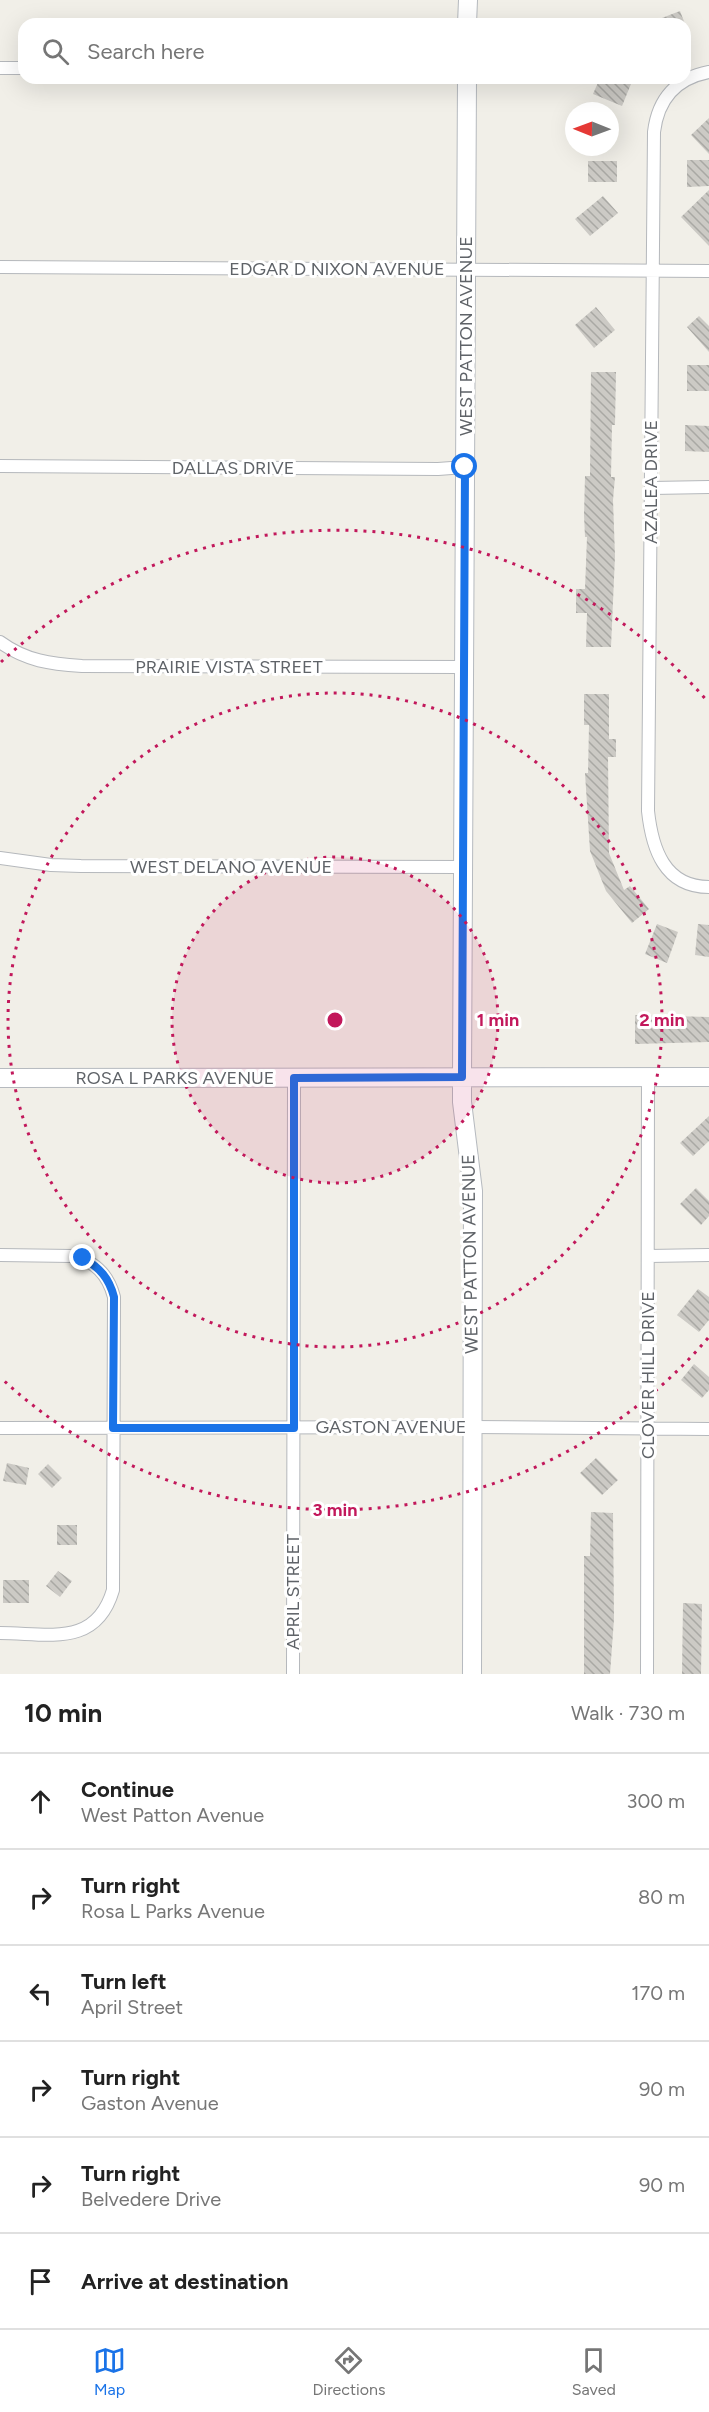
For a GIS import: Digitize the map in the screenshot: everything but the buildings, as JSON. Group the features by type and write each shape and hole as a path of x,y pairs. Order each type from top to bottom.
{"street":[{"path":"467,18 468,0"},
{"path":"0,68 18,68"},
{"name":"AZALEA DRIVE","path":"691,76 709,72"},
{"name":"WEST PATTON AVENUE","path":"467,84 462,1102 473,1191 472,1674"},
{"name":"AZALEA DRIVE","path":"678,84 666,96 658,109 654,132 648,811 650,832 662,865 674,876 688,883 709,887"},
{"name":"EDGAR D NIXON AVENUE","path":"0,267 709,271"},
{"name":"DALLAS DRIVE","path":"0,466 427,469 465,467"},
{"path":"652,488 709,488"},
{"name":"PRAIRIE VISTA STREET","path":"0,642 18,654 37,662 82,666 464,668"},
{"name":"WEST DELANO AVENUE","path":"0,858 51,865 81,866 463,867"},
{"name":"CLOVER HILL DRIVE","path":"647,1674 648,1077"},
{"name":"ROSA L PARKS AVENUE","path":"0,1078 709,1077"},
{"name":"APRIL STREET","path":"293,1674 294,1078"},
{"path":"0,1255 83,1258 105,1275 114,1297 112,1590 108,1606 94,1624 83,1631 0,1633"},
{"path":"649,1256 709,1255"},
{"name":"GASTON AVENUE","path":"0,1428 472,1427 709,1430"}],"route":[{"path":"83,1258 105,1275 114,1297 113,1428 294,1428 294,1078 462,1077 465,467"}]}
